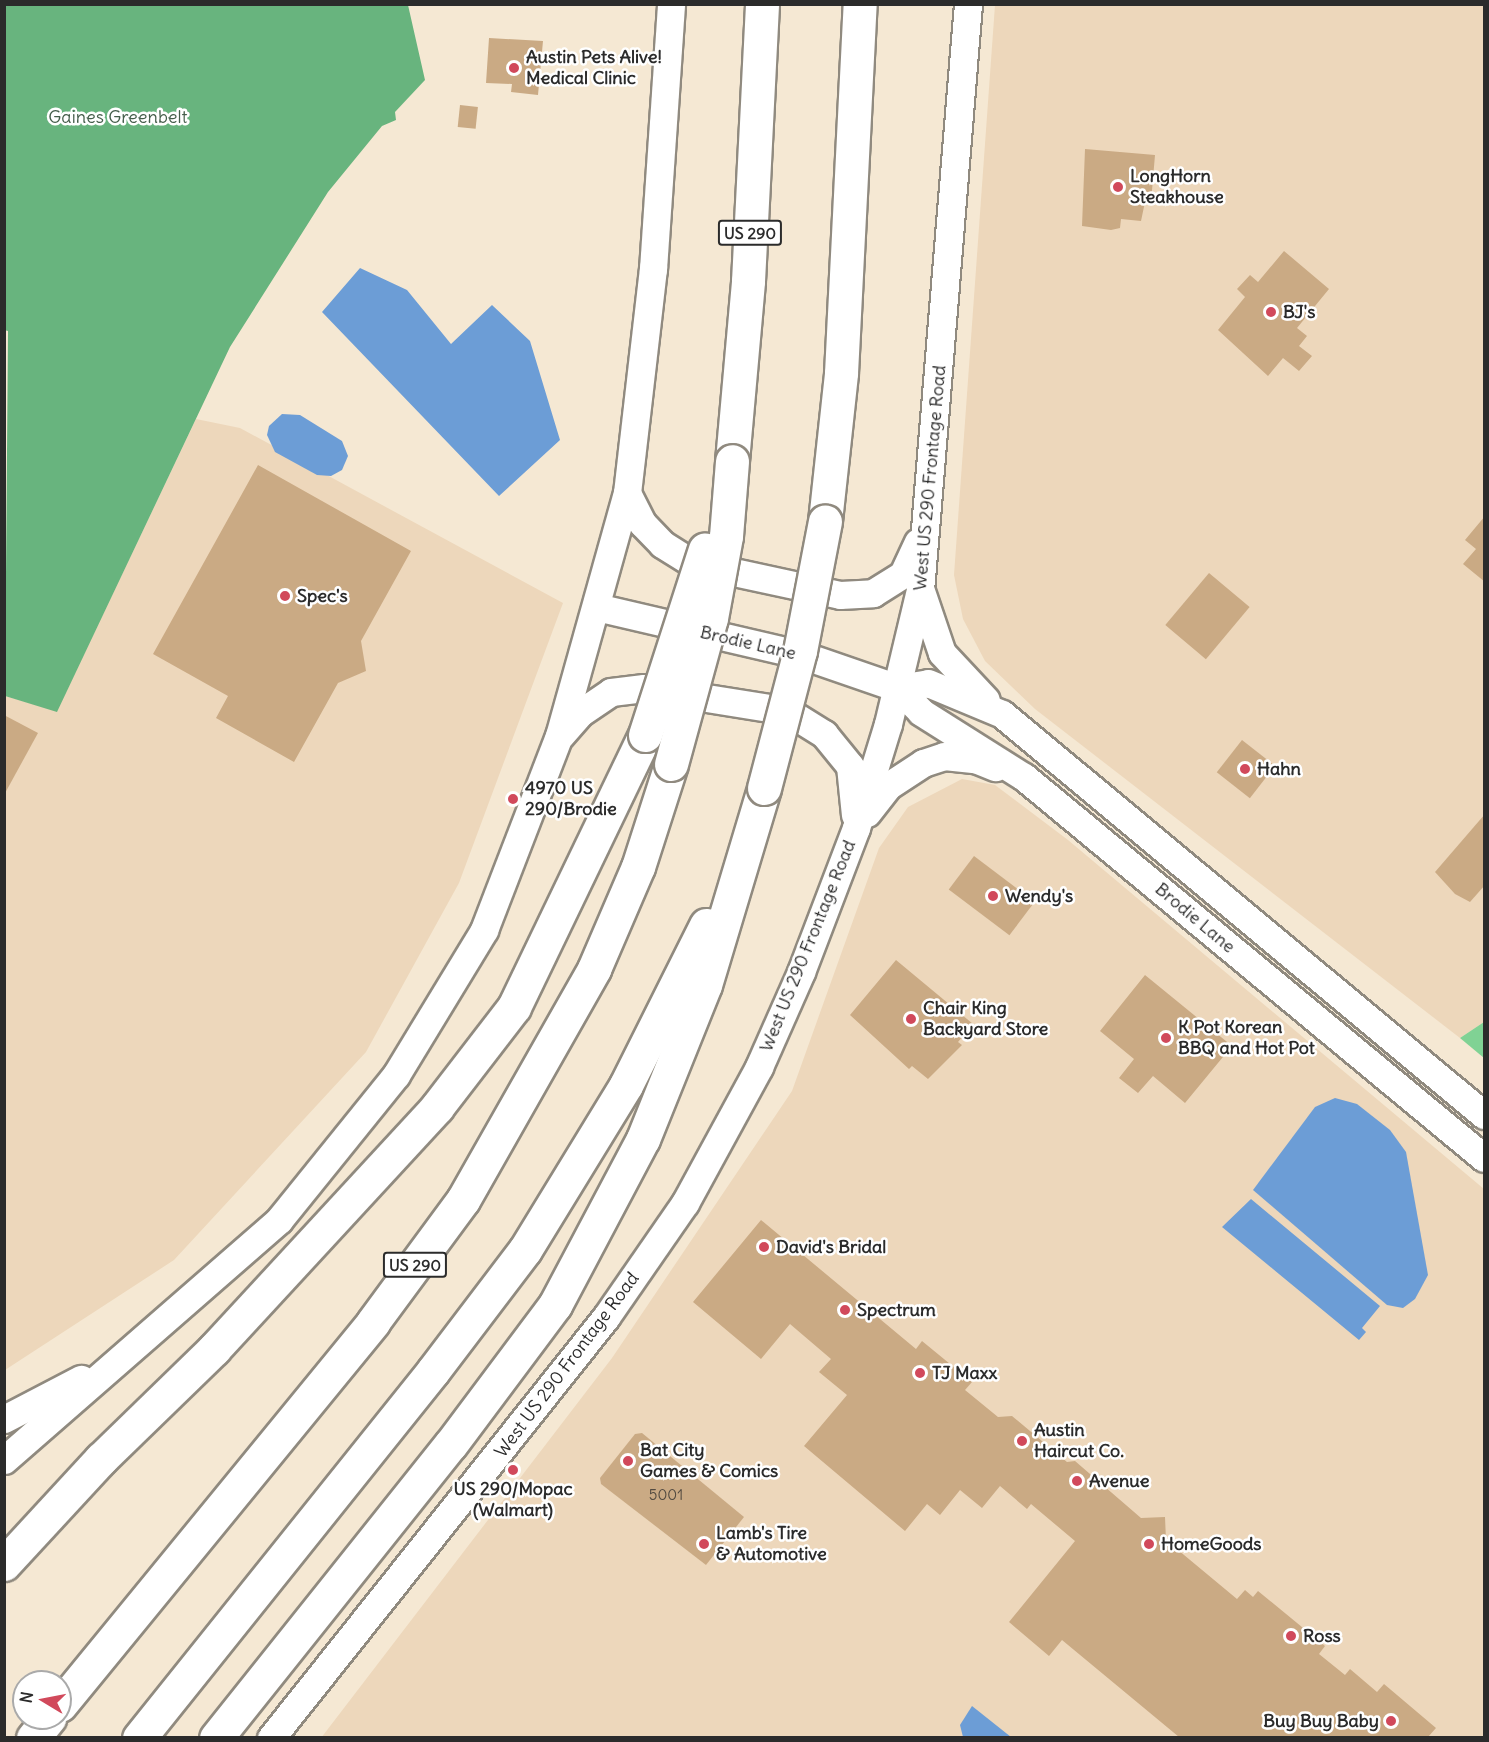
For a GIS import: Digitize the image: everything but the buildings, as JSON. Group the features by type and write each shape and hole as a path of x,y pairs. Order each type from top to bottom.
{"highway":[{"name":"US 290","path":"72,1690 373,1322 463,1200 594,969 638,867 671,764 711,618 726,536 748,281 762,4"},
{"path":"221,1730 414,1490 555,1305 643,1139 705,985 742,851 764,788 800,651 825,521 841,374 860,4"},
{"path":"856,93 872,4"},
{"path":"4,1564 102,1459 214,1348 391,1159 437,1107 514,1007 645,735 732,461"},
{"path":"139,1737 433,1371 525,1250 626,1085 742,851"}],"main road":[{"path":"4,1460 279,1220 396,1074 484,930 559,736 627,494 653,269 671,4"},
{"name":"West US 290 Frontage Road","path":"271,1737 593,1334 685,1203 759,1067 801,972 856,828 898,688 920,590 968,4"},
{"path":"627,494 642,523 662,544 692,563 840,595 873,593 903,574 927,523"},
{"path":"920,590 942,653 963,680 1002,714"},
{"name":"Brodie Lane","path":"596,607 802,656 898,688 921,712 1024,777 1485,1158"},
{"name":"Brodie Lane","path":"898,688 928,683 1002,714 1481,1112"},
{"path":"559,736 580,713 611,692 645,688 787,711 824,734 850,766 856,828"},
{"path":"856,828 888,786 923,763 944,756 975,759 1024,777"},
{"path":"1344,1041 1360,1037 1388,1054 1436,1093 1455,1104 1481,1112"},
{"path":"4,1419 124,1356"}],"shaded area":[{"path":"995,5 1484,5 1484,1022 1460,1038 1035,709 985,661 963,619 954,575"},
{"path":"196,419 240,428 563,603 459,883 366,1052 174,1260 5,1370 5,696 57,711"},
{"path":"962,779 995,785 1068,840 1484,1189 1484,1737 321,1738 612,1358 792,1091 879,848 908,807"}],"green space":[{"name":"Gaines Greenbelt","path":"4,5 408,5 425,80 395,112 396,120 382,126 328,192 230,347 57,712 5,696 8,331 4,330"},
{"path":"1484,1022 1484,1058 1460,1038"}],"water":[{"path":"360,268 407,290 451,344 492,305 530,341 560,440 499,496 322,312"},
{"path":"282,414 300,415 342,441 348,456 342,470 331,476 317,475 275,452 267,435 269,426"},
{"path":"1335,1098 1357,1104 1390,1130 1406,1152 1428,1275 1415,1299 1403,1308 1387,1305 1253,1190 1315,1107"},
{"path":"1251,1199 1380,1306 1362,1328 1366,1332 1359,1340 1222,1227"},
{"path":"972,1706 1011,1737 963,1737 960,1725"}],"place":[{"name":"Austin Pets Alive! Medical Clinic","path":"514,68"},
{"name":"LongHorn Steakhouse","path":"1118,187"},
{"name":"BJ's","path":"1271,312"},
{"name":"Spec's","path":"285,596"},
{"name":"Hahn","path":"1245,769"},
{"name":"4970 US 290/Brodie","path":"513,799"},
{"name":"Wendy's","path":"993,896"},
{"name":"Chair King Backyard Store","path":"911,1019"},
{"name":"K Pot Korean BBQ and Hot Pot","path":"1166,1038"},
{"name":"David's Bridal","path":"764,1247"},
{"name":"Spectrum","path":"845,1310"},
{"name":"TJ Maxx","path":"920,1373"},
{"name":"Austin Haircut Co.","path":"1022,1441"},
{"name":"Bat City Games & Comics","path":"628,1461"},
{"name":"US 290/Mopac (Walmart)","path":"513,1470"},
{"name":"Avenue","path":"1077,1481"},
{"name":"Lamb's Tire & Automotive","path":"704,1544"},
{"name":"HomeGoods","path":"1149,1544"},
{"name":"Ross","path":"1291,1636"},
{"name":"Buy Buy Baby","path":"1391,1721"}]}
